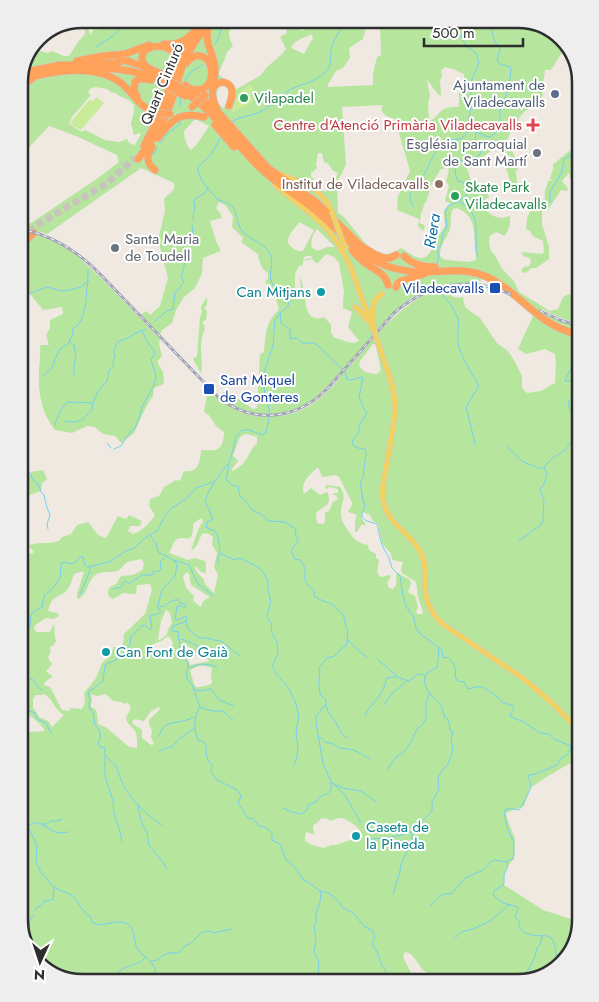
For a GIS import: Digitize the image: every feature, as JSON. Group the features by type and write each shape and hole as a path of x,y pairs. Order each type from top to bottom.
{"highway":[{"path":"76,61 125,54 154,44 178,44 199,28"},
{"name":"Quart Cinturó","path":"140,153 166,107 185,51 201,28"},
{"path":"209,28 207,41 212,58 213,78 208,96 214,104 219,121"},
{"path":"140,153 155,125 175,70 193,33"},
{"path":"29,71 73,64 121,62 148,45"},
{"path":"175,70 177,58 172,50 162,47 148,48 143,53 142,62 146,67 186,91 200,108 219,121"},
{"path":"160,132 171,110 189,59 195,56 206,58 210,64 210,82 202,90 186,91"},
{"path":"29,69 51,64 110,58 125,60 157,72"},
{"path":"67,65 94,65 146,72 201,97 219,121 267,174 321,215 346,245 368,258 394,269 415,272 464,270 491,278 547,321 559,328 572,332"},
{"path":"28,76 52,70 87,67 124,70 166,80"},
{"path":"28,77 96,70 116,72 151,80"},
{"path":"74,71 100,73 126,87 151,121 150,130 140,153"},
{"path":"28,81 42,75 74,72 100,73"},
{"path":"166,80 142,78 136,81 133,88 136,96 153,107 160,106 166,97"},
{"path":"133,96 143,107 156,113 170,114 185,111 192,107 208,96 213,88 222,82 228,84 231,88 232,95 229,106"},
{"path":"140,153 147,150 168,122 180,115 194,114 219,121"},
{"path":"155,170 148,162 148,154 168,125 175,119 184,116 195,115 204,117"},
{"path":"234,138 278,176 318,206 357,242 374,254 387,258 392,258 396,255"},
{"path":"234,138 252,165 275,186 328,223 346,245"},
{"path":"234,138 288,188 320,211 358,248 382,262 415,270 465,268"},
{"path":"288,188 318,206"},
{"path":"316,215 363,261 384,276 388,284"},
{"path":"404,256 423,267 454,266 494,277 547,318 572,331"},
{"path":"396,287 401,280 447,272 468,272 491,278"}],"main road":[{"path":"263,163 281,174 313,188 324,198 346,245 351,268 392,384 395,404 383,500 392,521 414,542 421,552 425,567 425,591 429,606 441,623 524,679 572,723"},
{"path":"275,186 315,217 340,248 351,268"},
{"path":"374,331 373,305 376,298 382,294"},
{"path":"355,308 364,315 374,331"},
{"path":"377,340 394,396 394,413 382,482 382,500 391,522 413,543 420,553 424,567 424,592 428,606 443,626 524,680 572,723"},
{"path":"385,363 386,373"}],"green space":[{"path":"83,28 88,28 90,35 94,29 98,30 99,28 231,28 229,34 233,46 227,52 218,74 237,89 261,75 286,49 280,37 287,33 285,28 298,28 302,31 305,28 366,28 363,39 349,48 350,58 343,68 336,71 328,87 373,85 373,74 377,57 381,55 380,28 521,28 541,33 553,41 562,52 551,70 545,70 543,95 536,104 519,118 516,132 511,131 506,143 496,147 467,169 476,195 475,189 485,186 489,197 482,201 477,197 480,205 493,216 502,218 510,216 510,225 505,236 496,232 490,236 489,242 491,251 502,269 514,281 519,292 550,311 558,309 563,297 572,293 572,322 542,309 540,311 572,325 572,762 530,788 524,806 506,813 515,839 514,859 506,870 504,885 543,910 572,918 570,934 558,956 535,972 517,974 429,974 423,970 412,955 406,952 403,957 411,974 78,974 64,972 46,961 33,944 28,927 28,732 45,731 36,720 28,715 28,554 34,552 28,545 59,541 62,537 71,534 77,525 88,522 98,535 106,538 118,516 126,519 129,515 142,521 140,526 130,526 128,531 133,534 146,526 155,515 149,506 150,499 159,496 164,487 176,480 180,481 185,471 196,468 201,450 215,450 221,446 224,432 204,412 207,395 209,396 211,393 223,403 242,413 263,417 262,414 241,409 221,398 223,392 231,394 253,409 257,408 260,354 264,352 266,334 271,319 279,310 276,298 267,296 266,280 268,279 268,273 262,268 259,255 241,242 243,238 232,227 233,216 225,205 219,202 216,208 221,214 221,218 210,221 221,251 203,258 202,273 195,288 184,297 176,310 172,323 162,330 160,335 140,315 147,311 150,315 160,306 168,278 158,240 165,211 164,199 174,189 174,183 141,168 47,234 28,229 28,225 119,162 117,155 49,126 28,148 28,78 33,58 38,50 48,53 52,51 69,56 85,34","holes":["311,34 313,38 304,54 291,48 292,45","445,67 464,74 464,84 459,93 459,107 451,107 444,110 429,121 428,103 430,96 427,80 441,96 440,80 442,77 441,70","220,86 225,86 229,89 229,102 223,108 217,101 217,92","95,87 107,89 134,105 131,123 134,135 141,134 135,145 129,143 127,139 119,142 105,140 85,130 82,132 69,124 72,117 91,95 88,92","383,105 383,113 395,119 410,171 398,196 397,210 419,219 418,226 423,231 425,227 419,223 420,217 432,183 441,169 448,168 449,170 446,181 449,186 445,201 451,204 444,210 445,226 438,237 431,233 430,235 427,234 431,238 433,246 426,257 420,258 401,248 388,254 370,249 343,216 338,213 337,181 346,164 342,107","195,119 209,126 191,150 185,139 184,131","318,153 322,153 324,162 329,164 332,170 338,173 333,190 328,189 325,192 317,185 319,183 311,177 311,173 317,168","456,208 463,211 471,219 474,229 476,260 469,262 447,260 440,256 442,245 450,229 452,212","299,222 314,230 303,251 294,249 288,243 289,236","317,229 335,247 327,247 318,251 312,248 311,242","326,254 334,257 339,263 344,292 343,309 352,312 348,327 359,341 350,343 334,338 331,332 331,325 324,317 318,318 310,315 306,306 300,277 301,290 297,291 295,288 295,274 299,266 303,265 305,256 313,258 304,261 312,259 318,263","482,279 492,282 497,287 511,294 510,296 533,316 518,349 526,354 545,349 555,354 555,383 541,391 527,393 522,388 522,376 508,351 497,343 480,318 466,308 463,297 457,298 452,296 445,288 430,293 403,309 380,331 349,367 347,366 390,317 407,301 436,287 467,283 478,284","375,344 381,370 377,374 368,373 362,370 359,365 360,361","339,375 341,376 314,403 297,412 279,416 279,414 289,412 306,404","247,434 257,437 257,443 242,465 232,471 238,461 233,456 242,435","317,468 322,477 335,475 339,477 352,502 348,512 357,515 355,532 357,532 361,525 366,525 361,517 363,512 370,515 372,520 378,524 382,543 391,554 392,560 403,562 402,573 416,582 422,614 416,612 418,606 415,596 408,592 411,584 410,580 399,573 396,574 396,586 393,589 389,588 387,583 391,576 381,577 379,575 377,571 379,560 376,558 376,554 369,550 368,545 354,539 344,524 341,518 344,496 340,487 327,485 325,487 326,489 330,487 338,489 338,493 333,495 336,495 338,499 333,502 329,511 325,513 325,523 317,523 316,513 328,503 329,498 327,492 320,495 311,488 304,494 303,486 311,473","201,518 203,521 191,550 196,546 203,533 213,537 212,544 217,553 214,567 218,575 214,593 195,569 196,566 201,572 206,573 205,561 195,558 188,560 169,553 174,542 178,539 190,538 192,536 193,524","141,559 144,564 142,570 133,575 121,576 116,584 110,587 108,594 113,599 123,593 136,594 137,585 150,584 152,590 145,614 124,634 123,643 120,648 114,647 110,656 102,663 96,678 84,693 85,702 82,709 70,708 69,711 62,710 50,687 44,685 48,679 52,678 46,671 52,664 48,658 51,651 50,648 56,641 54,624 50,632 37,632 34,629 35,625 46,618 53,619 59,616 57,613 48,611 50,605 54,599 67,590 74,574 84,572 77,594 79,599 97,574 114,572 126,563","187,572 191,585 210,597 203,601 201,607 193,601 194,596 186,588 183,576","166,610 170,613 172,623 167,634 159,640 161,621","168,636 173,644 169,649 158,656 153,654 147,647","183,644 210,661 190,665 183,650","199,666 212,668 212,683 196,687 190,670","44,694 64,715 52,727 48,721 39,717 33,708 33,699 36,695","91,694 97,696 106,694 113,701 125,704 128,702 131,709 126,719 136,733 137,748 129,747 107,728 98,724 96,710 91,707","159,707 160,709 149,720 152,730 151,737 154,744 151,745 142,738 142,730 133,724 132,721 135,719 144,721 151,711","322,818 331,821 339,818 345,819 361,832 360,837 356,840 324,848 305,841 307,832 314,834 313,826"]},
{"name":"Vilapadel","path":"251,84 253,88 252,102 233,112 230,108 241,91"},
{"path":"97,97 104,103 81,130 70,124 89,100 93,101"},
{"path":"506,149 508,152 512,151 518,164 518,170 515,171 517,190 513,191 504,161 511,159 510,155 503,157 501,151"},
{"path":"572,149 572,178 570,178 569,173 562,181 568,191 561,190 547,211 545,192 549,180 553,180 550,179 553,169 555,169 553,164"},
{"path":"537,197 542,198 542,224 549,247 549,259 536,268 531,268 526,273 521,270 529,266 531,262 530,258 523,256 522,252 542,254 544,252 543,241 533,236 526,229 527,218"},
{"path":"28,232 45,237 74,253 160,339 159,344 162,356 157,362 163,372 164,384 154,388 153,396 134,433 121,443 115,436 103,434 95,427 87,426 72,433 55,430 51,424 44,410 39,389 40,345 49,345 46,335 50,328 50,320 63,314 62,307 43,310 28,291"},
{"path":"207,297 207,305 204,308 207,311 206,320 202,322 205,327 201,342 201,373 193,359 197,356 201,307"},
{"path":"43,470 47,479 42,483 41,491 28,496 28,476 31,475 31,472"}],"waterway":[{"path":"96,47 113,36 121,28"},
{"path":"215,44 221,28"},
{"path":"232,122 262,111 288,91 325,73 330,66 333,42 342,28"},
{"path":"413,206 410,193 423,176 439,146 445,141 461,139 470,129 471,82 479,62 475,52 467,47 454,28"},
{"path":"477,144 475,140 477,132 490,137 502,128 500,111 509,87 511,70 510,67 497,61 500,49 494,40 491,28"},
{"path":"184,83 192,71 203,65"},
{"path":"181,97 181,106"},
{"path":"160,143 168,133 180,124 180,121"},
{"path":"28,632 33,612 42,607 44,596 60,578 61,563 76,562 82,556 85,565 88,567 109,562 134,548 145,538 157,531 172,508 186,499 196,488 215,481 230,461 236,437 242,430 249,430 262,435 266,433 270,413 263,381 264,372 273,346 275,320 288,306 289,298 273,286 270,276 272,260 269,252 242,231 230,204 217,199 200,176 198,167 210,156 221,137"},
{"name":"Riera","path":"436,265 439,258 438,249 447,227 445,213 448,206 459,201 471,191 468,185 458,181 455,172 456,167 461,160 470,161 475,159 481,152 479,147"},
{"path":"151,156 157,148"},
{"path":"550,202 550,192 562,172 564,159 572,154"},
{"path":"194,220 194,200 204,194 208,188"},
{"path":"460,202 467,207 475,219 478,257"},
{"path":"155,321 167,311 173,309 175,293 184,282 181,277 184,268 182,239 193,233 192,225"},
{"path":"28,294 47,287 62,291 81,287 88,281 88,270"},
{"path":"74,376 76,356 74,345 69,341 73,329 84,313 88,281"},
{"path":"440,293 448,301 457,316 459,349 479,386 466,407 475,445"},
{"path":"280,313 281,323 290,329 290,339 297,338 302,343 314,343 317,345 345,372 347,379 363,378 359,396 367,413 359,426 359,432 352,442 354,446 365,449 366,453 363,478 360,483 365,507 362,517 377,524 381,542 392,568 400,576 406,606 414,618 419,633 442,650 443,657 451,660 454,665 455,677 458,681 464,682 468,689 483,687 502,702 513,706 514,709 510,715 511,717 524,722 540,733 549,734 554,739 571,746 570,751 560,759 557,765 529,775 531,786 519,810 509,808 505,810 508,830 514,843 514,855 513,859 507,862 508,866 504,875 504,884 494,891 493,895 503,903 518,907 515,916 523,932 530,935 549,936 553,941 557,957"},
{"path":"56,426 55,423 67,402 93,403 98,391 107,381 109,371 114,365 114,351 118,342 146,329"},
{"path":"114,449 121,446 135,428 142,407 156,379 151,360 155,352 142,331"},
{"path":"44,375 52,368 59,350 70,342"},
{"path":"572,366 565,381 572,382"},
{"path":"572,396 568,404 572,412"},
{"path":"65,421 74,422 84,418 92,409 93,403"},
{"path":"519,540 539,527 543,521 544,500 540,489 544,484 547,474 544,468 550,460 567,448 572,441"},
{"path":"107,443 111,448"},
{"path":"506,446 522,461 538,468 543,468"},
{"path":"229,465 226,480 232,485 238,486 240,496 252,510 261,514 269,521 285,522 296,529 295,534 298,540 291,551 295,559 300,560 304,566 304,578 314,591 314,596 332,604 344,617 348,631 346,646 335,656 327,658 321,665 319,683 320,694 326,700 328,711 344,736 348,738"},
{"path":"28,469 44,495 50,515 47,524 48,529"},
{"path":"215,481 205,501 213,519 207,522 206,527 214,530 216,533 220,553 234,560 240,558 258,567 268,581 271,602 267,617 277,642 278,654 273,667 277,675 288,687 295,701 299,716 296,731 298,748 293,766"},
{"path":"151,536 156,543 158,552 175,561 177,565 175,576 162,590 158,605 163,607 170,602 179,600 180,603 186,606 185,608 177,606 175,619 187,617 184,622 173,626 172,631 179,632 180,652 182,657 188,662 187,679 193,688 200,706 195,718 195,731 198,740 206,744 207,758 212,765 211,772 218,781 237,790 241,796 238,804 244,813 259,826 269,830 272,834 272,840 280,844 286,860 293,865 303,880 320,891 332,895 342,907 353,913 365,927 372,930 375,936 372,945 387,974"},
{"path":"218,563 220,554"},
{"path":"113,589 121,587 125,581 130,583 142,575 152,575 153,572 159,571 161,569 160,562 164,558"},
{"path":"174,560 189,565 198,584 214,596"},
{"path":"80,594 90,567"},
{"path":"158,606 157,608 160,610 160,613 150,616 152,629 145,625 141,626 131,637 130,644 124,653 116,660 105,665 103,681 89,691 88,694 90,700 89,707 93,713 95,725 100,731 98,745 105,748 105,755 116,766 124,786 132,799 162,825"},
{"path":"186,621 188,629 199,638 221,641 240,656"},
{"path":"347,639 367,657"},
{"path":"180,640 198,646 206,657"},
{"path":"393,894 401,864 412,842 412,831 432,811 432,802 439,789 438,779 448,764 453,750 451,739 453,731 450,730 449,723 441,706 426,688 425,684 426,674 437,667 438,648"},
{"path":"377,659 397,676"},
{"path":"188,666 191,668 204,664 217,667"},
{"path":"365,715 381,694 386,679 395,677 409,681 418,674 424,675"},
{"path":"28,681 32,679 42,690"},
{"path":"384,705 392,693 407,680"},
{"path":"194,689 199,691 211,689 219,700 234,706"},
{"path":"387,770 397,756 403,753 426,718 426,703 429,694"},
{"path":"283,808 301,814 307,810 309,804 317,801 331,790 331,782 323,763 316,723 316,716 325,705"},
{"path":"199,707 212,711 223,711 233,720"},
{"path":"28,708 29,711 35,713 37,719 46,723 51,733"},
{"path":"159,736 167,724 185,721 194,717"},
{"path":"159,751 173,746 179,739 195,728"},
{"path":"320,737 325,742 334,744 339,748 354,750 370,759"},
{"path":"105,755 105,776 113,801 114,814 122,842"},
{"path":"332,783 343,788 361,791 376,802"},
{"path":"334,785 345,795 361,823"},
{"path":"138,806 149,845 167,869"},
{"path":"29,825 36,822 38,824 47,824 51,821 62,819"},
{"path":"42,825 57,833 68,832"},
{"path":"28,827 37,846 36,862 40,871 54,887 72,895 87,915 90,916 93,923 101,925 121,922 129,925 134,933 138,950 153,965 155,974"},
{"path":"371,839 386,838 411,832"},
{"path":"430,906 441,895 451,894 465,878 483,870 492,861 506,862"},
{"path":"34,911 44,901 53,899 54,887"},
{"path":"320,974 319,962 314,952 316,940 314,925 321,892"},
{"path":"455,938 461,932 490,921 509,905"},
{"path":"28,927 34,915"},
{"path":"151,961 157,960 167,953 178,953 202,932 209,931 213,933 232,929"},
{"path":"526,973 540,945 541,936"},
{"path":"118,974 126,967 140,962 146,957"}],"tunnel":[{"path":"29,232 42,222 106,184 135,158"}],"railway":[{"path":"28,231 44,235 84,259 218,397 232,406 260,415 289,412 303,407 316,399 394,313 421,295 435,289 464,284 495,288 510,294"},
{"path":"540,311 572,324"}],"place":[{"name":"Ajuntament de Viladecavalls","path":"555,94"},
{"name":"Vilapadel","path":"244,98"},
{"name":"Centre d'Atenció Primària Viladecavalls","path":"533,125"},
{"name":"Església parroquial de Sant Martí","path":"537,153"},
{"name":"Institut de Viladecavalls","path":"439,184"},
{"name":"Skate Park Viladecavalls","path":"455,196"},
{"name":"Santa Maria de Toudell","path":"115,248"},
{"name":"Viladecavalls","path":"495,288"},
{"name":"Can Mitjans","path":"321,292"},
{"name":"Sant Miquel de Gonteres","path":"209,389"},
{"name":"Can Font de Gaià","path":"106,652"},
{"name":"Caseta de la Pineda","path":"356,836"}]}
